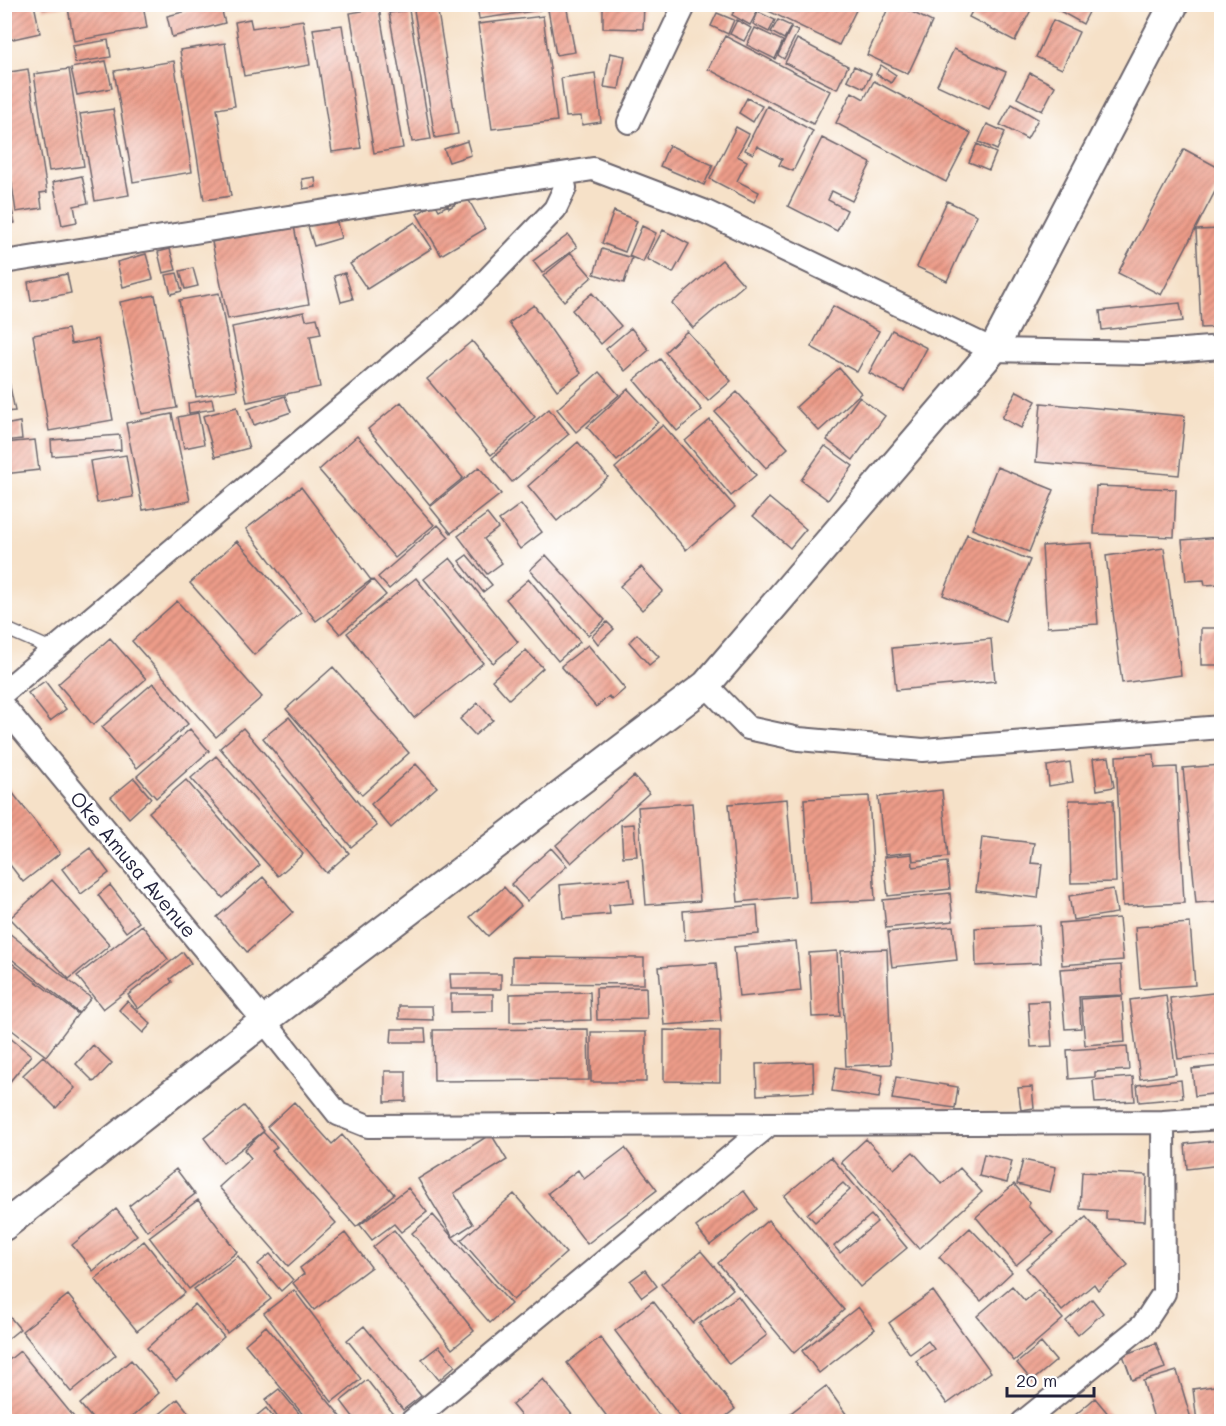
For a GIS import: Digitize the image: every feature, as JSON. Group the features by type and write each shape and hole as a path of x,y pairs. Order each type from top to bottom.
{"street":[{"path":"629,122 685,4"},
{"path":"4,1226 264,1021 706,685 993,350 1173,4"},
{"path":"4,262 593,169 706,212 993,350 1145,352 1221,347"},
{"path":"4,692 463,305 555,209 565,188 562,175"},
{"path":"706,685 748,728 799,739 923,750 1221,727"},
{"name":"Oke Amusa Avenue","path":"4,707 339,1114 368,1126 1163,1122 1221,1118"},
{"path":"1023,1422 1143,1325 1164,1293 1163,1122"},
{"path":"411,1422 770,1124"}],"lane":[{"path":"4,628 54,650"}],"building":[{"path":"4,4 34,4 40,33 4,41"},
{"path":"42,4 65,4 65,6 43,9"},
{"path":"88,4 143,4 147,28 74,41 68,8"},
{"path":"220,4 225,23 172,37 167,16"},
{"path":"477,4 539,4 540,10 479,19"},
{"path":"547,4 566,4 575,52 556,55"},
{"path":"603,4 644,4 643,29 603,28"},
{"path":"738,4 757,12 750,25 732,15"},
{"path":"754,4 855,4 858,6 839,45"},
{"path":"890,4 896,4 932,22 908,74 867,55"},
{"path":"976,4 1034,4 1015,41 969,17"},
{"path":"1061,4 1093,4 1083,24 1058,10"},
{"path":"437,6 458,134 435,138 414,10"},
{"path":"379,8 403,148 374,153 350,13"},
{"path":"409,10 431,139 412,142 389,13"},
{"path":"758,12 775,20 769,32 753,24"},
{"path":"717,13 734,20 728,34 711,26"},
{"path":"543,16 557,121 492,129 478,24"},
{"path":"250,19 252,28 303,20 310,65 244,76 235,22"},
{"path":"737,20 751,28 744,41 730,34"},
{"path":"778,20 791,26 784,39 771,32"},
{"path":"1053,20 1079,32 1062,69 1036,57"},
{"path":"342,25 361,148 332,152 313,29"},
{"path":"755,28 783,41 775,59 747,45"},
{"path":"791,28 798,31 784,59 778,55"},
{"path":"725,36 830,91 813,124 708,69"},
{"path":"797,39 848,66 837,89 785,63"},
{"path":"108,40 111,57 75,63 72,46"},
{"path":"225,43 235,106 217,109 231,196 204,200 180,50"},
{"path":"954,49 1006,72 989,109 937,85"},
{"path":"610,53 625,56 619,89 604,87"},
{"path":"106,61 112,88 77,95 71,68"},
{"path":"174,61 192,172 133,182 114,71"},
{"path":"881,65 896,75 891,83 876,74"},
{"path":"854,66 871,74 864,88 847,80"},
{"path":"28,69 47,192 40,193 42,208 16,212 4,131 4,73"},
{"path":"69,69 84,166 49,171 34,74"},
{"path":"595,73 601,122 582,125 581,116 566,117 561,78"},
{"path":"1030,73 1055,86 1042,111 1017,98"},
{"path":"874,81 971,133 946,182 836,123 852,92 864,99"},
{"path":"747,98 762,106 753,122 739,113"},
{"path":"1012,104 1038,119 1027,139 1000,125"},
{"path":"767,106 813,131 793,171 779,165 782,159 757,146 753,154 745,150"},
{"path":"113,109 129,195 95,201 80,114"},
{"path":"987,124 1005,132 997,150 979,142"},
{"path":"736,127 749,134 737,156 747,161 737,181 759,192 754,202 710,179"},
{"path":"822,138 871,163 852,201 832,191 828,200 847,210 837,231 788,206"},
{"path":"467,141 471,155 449,162 444,149"},
{"path":"977,144 996,153 989,170 969,162"},
{"path":"669,145 713,165 704,185 660,166"},
{"path":"1184,149 1221,169 1221,180 1161,295 1118,273"},
{"path":"82,176 88,203 74,206 77,222 62,225 53,182"},
{"path":"315,177 316,187 303,189 302,179"},
{"path":"467,197 485,229 441,255 417,214 435,203 439,210 448,205 449,208"},
{"path":"947,201 977,215 947,281 917,267"},
{"path":"11,206 15,223 4,226 4,208"},
{"path":"614,211 637,221 625,252 602,243"},
{"path":"335,215 341,238 314,246 307,223"},
{"path":"415,222 432,248 367,289 350,264"},
{"path":"294,226 309,304 228,319 212,242"},
{"path":"642,226 656,233 643,262 629,256"},
{"path":"1221,229 1221,327 1201,328 1196,230"},
{"path":"663,230 689,244 673,273 647,259"},
{"path":"568,235 577,247 542,273 533,261"},
{"path":"170,249 176,270 163,273 158,252"},
{"path":"602,249 632,258 624,283 594,274"},
{"path":"571,253 592,277 564,301 543,276"},
{"path":"146,254 153,279 123,287 117,262"},
{"path":"722,260 744,285 693,328 672,303"},
{"path":"193,268 198,286 185,289 180,271"},
{"path":"177,273 182,291 171,294 166,275"},
{"path":"345,273 353,299 341,302 334,276"},
{"path":"67,274 71,293 31,301 28,282"},
{"path":"219,293 237,390 196,397 179,300"},
{"path":"592,293 621,326 601,344 572,310"},
{"path":"155,295 177,408 142,414 120,302"},
{"path":"1180,303 1183,321 1102,330 1100,311"},
{"path":"534,305 581,373 557,390 509,323"},
{"path":"833,306 879,331 857,372 811,347"},
{"path":"304,312 306,320 317,318 321,334 310,336 320,387 247,402 232,327"},
{"path":"631,328 649,350 625,371 606,349"},
{"path":"68,329 71,344 98,339 113,420 49,431 33,335"},
{"path":"892,330 927,348 904,391 869,373"},
{"path":"687,331 731,381 708,401 665,352"},
{"path":"472,341 535,417 491,455 427,379"},
{"path":"4,357 15,411 4,412"},
{"path":"660,359 702,410 677,431 634,380"},
{"path":"839,368 861,393 819,431 796,407"},
{"path":"599,372 619,395 576,432 557,409"},
{"path":"628,389 658,422 617,461 587,427"},
{"path":"1017,391 1036,401 1021,428 1002,418"},
{"path":"737,392 788,448 766,468 715,412"},
{"path":"285,396 291,412 254,425 248,409"},
{"path":"859,397 885,416 853,460 827,440"},
{"path":"212,399 214,409 189,413 188,403"},
{"path":"401,402 463,478 430,505 368,429"},
{"path":"1041,403 1185,416 1179,475 1036,462"},
{"path":"237,407 249,448 215,457 203,416"},
{"path":"549,409 569,434 512,482 492,458"},
{"path":"198,413 204,444 184,448 178,417"},
{"path":"172,414 190,501 143,510 126,423"},
{"path":"710,420 756,475 731,496 685,441"},
{"path":"20,422 22,439 4,441 4,425"},
{"path":"663,425 735,507 686,550 615,468"},
{"path":"120,435 121,450 52,456 51,440"},
{"path":"357,436 434,525 395,558 319,470"},
{"path":"35,440 39,470 4,474 4,443"},
{"path":"578,442 608,477 557,521 528,486"},
{"path":"825,446 853,466 828,500 801,480"},
{"path":"126,455 133,497 97,503 90,461"},
{"path":"479,467 501,494 451,533 430,507"},
{"path":"997,467 1054,490 1029,552 972,529"},
{"path":"1096,486 1176,489 1174,537 1094,534"},
{"path":"301,487 371,580 316,621 246,529"},
{"path":"769,498 806,529 790,548 753,516"},
{"path":"521,504 542,532 520,549 499,520"},
{"path":"487,514 498,528 484,539 502,563 487,574 458,536"},
{"path":"438,525 449,537 389,589 378,577"},
{"path":"967,534 1030,560 1005,621 943,595"},
{"path":"1221,537 1221,584 1205,585 1204,580 1186,581 1182,540"},
{"path":"237,541 301,613 254,655 190,583"},
{"path":"1092,543 1098,624 1047,627 1042,546"},
{"path":"1164,548 1181,675 1122,683 1106,556"},
{"path":"467,555 492,585 483,592 459,561"},
{"path":"546,555 605,620 588,635 530,570"},
{"path":"450,558 518,642 493,663 424,579"},
{"path":"641,567 663,591 642,610 620,586"},
{"path":"416,578 483,663 414,718 347,633"},
{"path":"529,579 580,642 558,661 506,599"},
{"path":"373,580 386,595 340,634 328,620"},
{"path":"177,601 262,697 216,737 132,641"},
{"path":"607,622 614,629 598,644 592,636"},
{"path":"1201,628 1221,628 1221,665 1201,665"},
{"path":"637,634 659,657 649,665 629,642"},
{"path":"110,638 146,679 93,725 58,684"},
{"path":"991,639 995,681 896,690 892,648"},
{"path":"588,645 625,689 612,700 609,696 596,707 561,666"},
{"path":"526,650 543,668 509,699 492,680"},
{"path":"333,667 409,753 362,795 286,709"},
{"path":"45,681 66,709 50,721 28,693"},
{"path":"153,683 188,724 137,768 102,727"},
{"path":"478,703 493,720 475,735 460,719"},
{"path":"289,717 377,826 351,847 263,738"},
{"path":"243,728 349,853 326,873 220,748"},
{"path":"190,729 209,751 156,798 137,776"},
{"path":"1154,754 1155,768 1177,767 1184,903 1123,906 1116,756"},
{"path":"216,756 303,854 278,876 191,778"},
{"path":"1109,757 1114,787 1097,790 1093,759"},
{"path":"1070,762 1073,782 1049,786 1047,766"},
{"path":"416,764 437,787 391,828 371,804"},
{"path":"1221,765 1221,901 1196,903 1183,768"},
{"path":"634,776 649,793 571,863 556,845"},
{"path":"134,778 151,798 129,818 111,797"},
{"path":"186,780 260,865 223,898 149,812"},
{"path":"4,782 60,853 23,882 4,857"},
{"path":"942,790 948,857 913,861 912,852 885,855 878,797"},
{"path":"869,796 875,900 810,903 804,799"},
{"path":"787,799 795,897 738,902 729,804"},
{"path":"1069,800 1113,800 1116,882 1071,883"},
{"path":"692,803 700,901 646,905 638,807"},
{"path":"634,824 637,856 623,857 621,825"},
{"path":"982,837 1034,843 1031,863 1042,864 1038,898 976,891"},
{"path":"90,848 109,873 81,894 62,869"},
{"path":"551,848 567,866 527,901 511,884"},
{"path":"912,854 913,867 947,862 950,889 888,896 884,857"},
{"path":"263,877 293,912 247,952 217,917"},
{"path":"630,879 633,903 609,905 610,914 563,918 560,885"},
{"path":"52,880 110,945 69,979 10,918"},
{"path":"110,885 139,922 126,932 98,895"},
{"path":"504,887 521,906 488,936 470,917"},
{"path":"1113,889 1117,913 1073,920 1069,896"},
{"path":"950,893 953,921 886,928 883,900"},
{"path":"757,905 759,934 685,940 683,911"},
{"path":"1119,918 1123,960 1062,965 1059,923"},
{"path":"1190,923 1195,985 1140,989 1135,927"},
{"path":"142,925 168,959 103,1009 77,976"},
{"path":"1039,925 1041,963 976,966 975,928"},
{"path":"953,926 957,960 892,967 888,932"},
{"path":"4,929 91,998 79,1013 4,953"},
{"path":"796,941 801,991 739,997 734,947"},
{"path":"887,949 891,1064 846,1066 841,951"},
{"path":"837,951 840,1016 812,1017 809,953"},
{"path":"183,952 191,963 170,979 172,982 138,1009 128,995"},
{"path":"4,957 78,1014 46,1056 4,1024"},
{"path":"512,957 644,958 644,984 512,983"},
{"path":"716,963 721,1021 664,1025 659,967"},
{"path":"1121,965 1123,995 1079,997 1081,1028 1065,1029 1060,969"},
{"path":"450,974 501,974 501,989 451,989"},
{"path":"646,987 647,1019 597,1020 596,988"},
{"path":"590,992 591,1020 510,1022 510,994"},
{"path":"1221,992 1221,1054 1178,1059 1170,998"},
{"path":"451,994 493,994 493,1011 451,1012"},
{"path":"1166,995 1176,1074 1140,1079 1130,1000"},
{"path":"1122,996 1125,1042 1085,1045 1081,999"},
{"path":"127,1001 151,1024 143,1033 119,1010"},
{"path":"1049,1001 1052,1046 1031,1047 1028,1002"},
{"path":"399,1006 432,1006 433,1020 399,1019"},
{"path":"392,1029 425,1029 426,1042 391,1042"},
{"path":"588,1029 589,1080 434,1081 433,1030"},
{"path":"664,1030 720,1031 720,1082 664,1081"},
{"path":"591,1032 646,1032 646,1082 591,1082"},
{"path":"4,1033 31,1055 4,1089"},
{"path":"93,1045 112,1063 94,1082 76,1064"},
{"path":"1127,1046 1129,1070 1095,1072 1095,1077 1069,1079 1067,1050"},
{"path":"43,1056 75,1088 56,1108 23,1075"},
{"path":"813,1062 814,1092 757,1095 756,1064"},
{"path":"1221,1066 1221,1093 1195,1096 1192,1069"},
{"path":"836,1067 883,1075 879,1098 832,1091"},
{"path":"385,1071 406,1071 406,1101 385,1102"},
{"path":"896,1077 958,1087 955,1108 892,1099"},
{"path":"1133,1077 1135,1101 1095,1103 1093,1080"},
{"path":"1181,1080 1183,1098 1139,1102 1137,1085"},
{"path":"1032,1087 1034,1108 1021,1110 1018,1088"},
{"path":"294,1102 332,1144 342,1135 394,1194 356,1227 267,1127"},
{"path":"244,1106 264,1131 223,1163 204,1138"},
{"path":"263,1132 277,1147 272,1151 336,1223 288,1266 219,1187 251,1158 244,1150"},
{"path":"491,1134 507,1160 454,1193 473,1224 453,1237 418,1179"},
{"path":"866,1139 894,1169 913,1152 942,1184 960,1168 982,1192 919,1249 841,1162"},
{"path":"1221,1140 1221,1165 1187,1169 1185,1144"},
{"path":"625,1148 657,1190 587,1244 548,1193 578,1170 584,1179"},
{"path":"984,1154 1012,1161 1007,1183 979,1176"},
{"path":"831,1157 907,1248 860,1287 784,1196","holes":["843,1183 850,1190 815,1222 807,1214","871,1215 877,1222 840,1253 834,1246"]},
{"path":"1023,1160 1056,1167 1050,1192 1017,1184"},
{"path":"176,1169 195,1194 147,1231 129,1206"},
{"path":"1082,1172 1147,1175 1145,1221 1106,1219 1106,1211 1080,1209"},
{"path":"1014,1184 1030,1203 1028,1206 1053,1234 1016,1265 976,1217"},
{"path":"408,1188 427,1212 401,1232 394,1224 372,1240 360,1225"},
{"path":"744,1191 757,1209 710,1245 696,1227"},
{"path":"514,1194 566,1253 513,1300 461,1240"},
{"path":"198,1200 237,1252 189,1289 149,1237"},
{"path":"116,1209 137,1235 93,1271 72,1245"},
{"path":"433,1215 511,1304 490,1323 412,1233"},
{"path":"1086,1217 1128,1265 1098,1290 1094,1284 1062,1311 1026,1268"},
{"path":"768,1220 844,1310 794,1353 718,1263"},
{"path":"970,1228 1012,1272 981,1301 939,1257"},
{"path":"394,1230 474,1331 452,1349 373,1247"},
{"path":"345,1233 371,1267 314,1310 293,1283 304,1274 300,1268"},
{"path":"144,1241 185,1293 137,1331 95,1279"},
{"path":"701,1251 733,1289 693,1323 661,1284"},
{"path":"270,1254 293,1280 281,1291 258,1264"},
{"path":"238,1256 271,1299 227,1333 194,1289"},
{"path":"645,1270 657,1286 642,1297 630,1281"},
{"path":"1012,1286 1025,1301 1038,1290 1063,1319 1014,1361 977,1316"},
{"path":"294,1290 361,1379 332,1402 264,1313"},
{"path":"933,1291 991,1372 947,1404 916,1361 934,1349 928,1341 910,1354 889,1323"},
{"path":"68,1295 116,1355 71,1392 22,1331"},
{"path":"738,1296 767,1335 729,1364 699,1324"},
{"path":"1092,1299 1103,1313 1078,1335 1066,1321"},
{"path":"653,1301 735,1409 719,1422 684,1422 615,1331"},
{"path":"195,1304 224,1337 176,1380 147,1348"},
{"path":"858,1307 875,1329 819,1373 802,1351"},
{"path":"4,1310 20,1329 4,1342"},
{"path":"1219,1314 1221,1314 1221,1338 1220,1338"},
{"path":"266,1326 343,1419 340,1422 309,1422 245,1344"},
{"path":"364,1326 421,1396 403,1410 347,1340"},
{"path":"600,1337 664,1422 611,1422 567,1363"},
{"path":"1041,1343 1056,1361 1032,1381 1017,1363"},
{"path":"1156,1343 1165,1368 1132,1380 1123,1355"},
{"path":"439,1346 455,1366 439,1380 422,1359"},
{"path":"20,1351 78,1422 13,1422 4,1411 4,1364"},
{"path":"131,1360 159,1393 126,1422 95,1422 80,1404"},
{"path":"1177,1371 1192,1422 1155,1422 1143,1381"},
{"path":"543,1379 578,1422 526,1422 512,1405"},
{"path":"367,1380 395,1416 388,1422 357,1422 341,1401"},
{"path":"1221,1385 1221,1422 1197,1422 1193,1389"},
{"path":"826,1386 849,1418 845,1422 785,1422 783,1419"},
{"path":"279,1389 306,1422 281,1422 265,1400"},
{"path":"1095,1398 1115,1422 1067,1422"},
{"path":"178,1399 196,1422 150,1422"},
{"path":"266,1408 277,1422 249,1422"}]}
